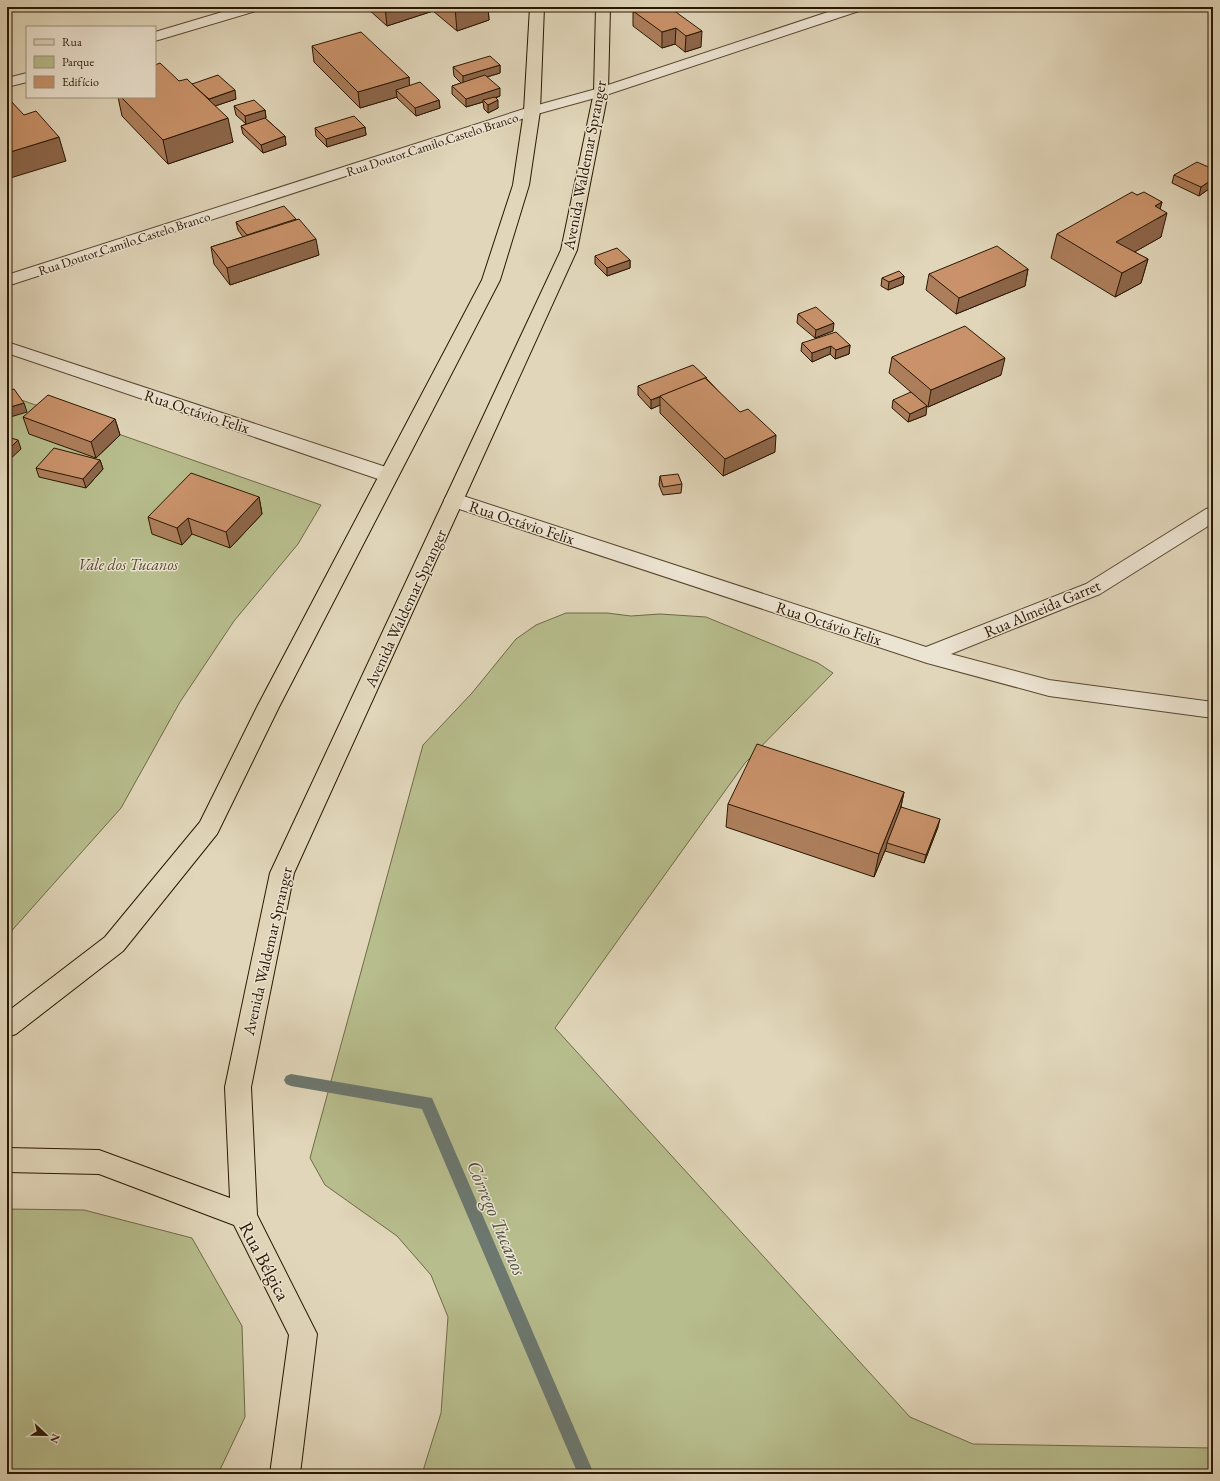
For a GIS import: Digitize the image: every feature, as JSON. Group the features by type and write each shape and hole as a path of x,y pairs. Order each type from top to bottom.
{"main road":[{"path":"7,1026 114,944 209,828 268,708 388,475 491,280 521,185 532,112 537,7"},
{"name":"Avenida Waldemar Spranger","path":"244,1216 238,1087 282,873 569,250 601,92 603,7"},
{"name":"Rua Bélgica","path":"7,1160 99,1162 244,1216 303,1334 285,1474"}],"street":[{"path":"156,37 254,7"},
{"name":"Rua Doutor Camilo Castelo Branco","path":"7,281 532,112 601,92 857,7"},
{"path":"7,83 26,77"},
{"name":"Rua Octávio Felix","path":"7,347 388,475"},
{"name":"Rua Octávio Felix","path":"454,500 927,655 1049,688 1213,710"},
{"name":"Rua Almeida Garret","path":"927,655 1093,589 1213,514"}],"green space":[{"name":"Vale dos Tucanos","path":"7,395 321,505 298,544 234,621 180,702 121,808 7,936"},
{"path":"566,613 607,613 631,616 660,614 706,617 818,663 833,673 745,763 555,1028 910,1417 973,1444 1213,1448 1213,1474 422,1474 441,1413 448,1317 431,1275 397,1236 325,1185 310,1158 423,745 472,693 516,639 536,625"},
{"path":"7,1209 84,1210 192,1238 242,1326 245,1417 218,1474 7,1474"}],"building":[{"path":"644,7 669,7 702,31 686,36 676,28 662,32 633,11"},
{"path":"361,32 409,77 358,92 312,46"},
{"path":"490,56 500,65 463,76 453,67"},
{"path":"160,63 179,81 187,79 228,118 163,140 122,98 156,98 156,65"},
{"path":"218,75 235,90 209,99 192,84"},
{"path":"485,75 500,88 466,99 452,86"},
{"path":"420,82 439,100 415,108 396,90"},
{"path":"495,97 498,100 488,105 483,100"},
{"path":"7,99 9,99 24,115 36,111 59,137 7,153"},
{"path":"254,100 265,110 245,116 234,106"},
{"path":"354,116 365,127 326,139 315,128"},
{"path":"265,118 285,136 261,145 241,126"},
{"path":"1197,162 1213,169 1213,179 1201,187 1174,175"},
{"path":"1132,192 1137,195 1144,192 1162,202 1155,206 1167,213 1116,242 1148,259 1122,273 1057,234"},
{"path":"284,206 296,219 247,235 236,222"},
{"path":"299,219 316,239 227,268 211,247"},
{"path":"997,246 1028,269 959,298 929,274"},
{"path":"617,248 630,260 607,268 595,256"},
{"path":"899,271 904,276 889,282 882,278"},
{"path":"816,307 834,323 816,330 798,314"},
{"path":"965,326 1005,358 931,390 892,357"},
{"path":"836,332 850,345 836,350 831,346 812,353 802,343"},
{"path":"693,365 707,378 651,400 638,386"},
{"path":"705,378 740,412 748,409 776,435 725,459 660,396"},
{"path":"14,389 24,403 7,408 7,391"},
{"path":"911,392 927,406 910,414 893,400"},
{"path":"48,395 115,419 91,442 23,417"},
{"path":"7,437 18,440 7,451"},
{"path":"54,448 100,460 83,479 36,468"},
{"path":"191,473 259,497 226,532 188,518 177,528 148,517"},
{"path":"678,474 682,484 663,487 660,476"},
{"path":"757,744 904,792 879,854 728,804"},
{"path":"901,807 940,819 926,855 887,843"}],"waterway":[{"name":"Córrego Tucanos","path":"291,1080 427,1103 586,1474"}]}
